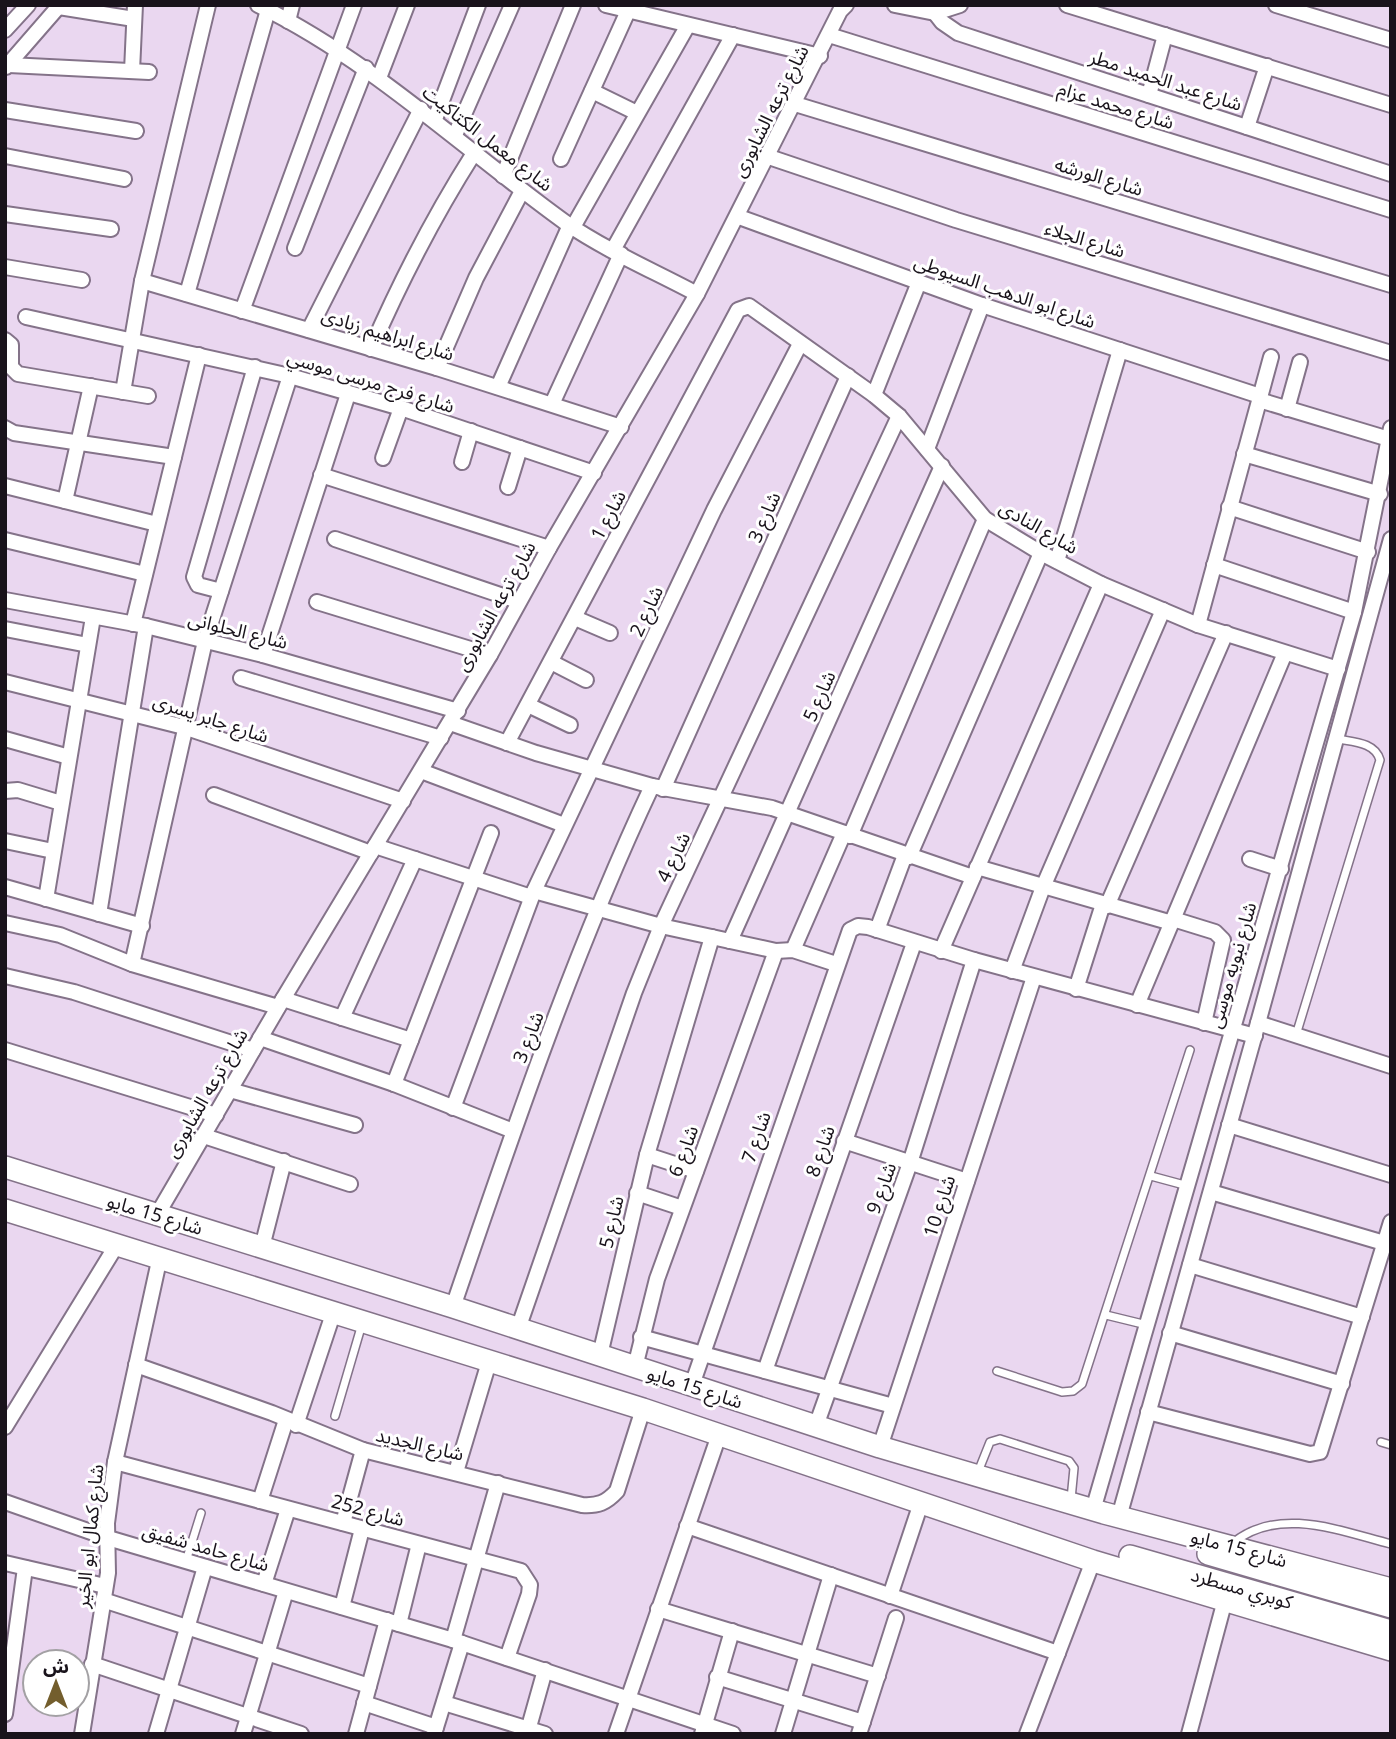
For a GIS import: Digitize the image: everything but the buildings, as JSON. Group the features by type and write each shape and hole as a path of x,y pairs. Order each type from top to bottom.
{"main road":[{"name":"شارع 15 مايو","path":"5,1167 453,1307 880,1447 1223,1550 1391,1589"},
{"name":"شارع 15 مايو","path":"7,1216 643,1409 1093,1561 1391,1650"},
{"name":"كوبري مسطرد","path":"1223,1550 1391,1607"},
{"name":"كوبري مسطرد","path":"1093,1561 1102,1556 1119,1554 1391,1631"}],"street":[{"path":"5,30 28,5"},
{"path":"123,391 142,281 208,5"},
{"path":"288,21 292,5"},
{"path":"243,311 354,5"},
{"path":"379,78 407,5"},
{"path":"435,119 478,5"},
{"path":"455,135 512,5"},
{"path":"503,176 573,5"},
{"path":"606,5 820,56"},
{"name":"شارع ترعه الشابورى","path":"158,1215 256,1044 454,717 518,601 697,294 739,217 840,11 846,5"},
{"path":"895,5 935,13 960,5"},
{"path":"1067,5 1391,105"},
{"path":"1276,5 1391,40"},
{"path":"7,66 60,6 135,12 132,71"},
{"path":"187,294 263,8"},
{"name":"شارع معمل الكتاكيت","path":"263,8 366,68 435,119 522,191 571,226 697,294"},
{"path":"561,159 628,11"},
{"name":"شارع عبد الحميد مطر","path":"935,13 942,22 958,33 1391,174"},
{"path":"498,387 571,226 688,25"},
{"name":"شارع محمد عزام","path":"830,35 1391,210"},
{"path":"1149,95 1165,35"},
{"path":"552,404 617,252 733,36"},
{"path":"7,66 149,72"},
{"path":"1247,127 1267,66"},
{"path":"295,248 366,68"},
{"path":"592,91 637,113"},
{"name":"شارع الورشه","path":"795,104 1391,285"},
{"path":"5,110 136,131"},
{"path":"309,330 421,110"},
{"path":"371,349 406,270 435,215 474,153"},
{"path":"5,156 124,179"},
{"name":"شارع الجلاء","path":"769,157 969,224 1391,353"},
{"path":"437,368 476,278 522,191"},
{"path":"5,214 111,229"},
{"name":"شارع ابو الدهب السيوطى","path":"739,217 982,305 1287,408 1390,433"},
{"path":"5,267 82,280"},
{"name":"شارع ابراهيم زبادى","path":"142,281 437,368 621,427"},
{"path":"874,395 919,282"},
{"path":"927,449 982,305"},
{"name":"شارع النادى","path":"744,307 755,309 874,395 898,416 985,519 1041,553 1101,584 1198,625 1338,669"},
{"name":"شارع 1","path":"507,743 738,310 744,307"},
{"name":"شارع فرج مرسى موسي","path":"26,317 290,376 401,408 594,472"},
{"path":"7,341 11,367 18,374 148,396"},
{"name":"شارع 2","path":"453,1108 532,894 714,510 800,344"},
{"path":"1057,561 1120,350"},
{"path":"99,914 131,713 145,574 199,355"},
{"path":"1198,625 1271,357"},
{"path":"1287,408 1300,362"},
{"path":"221,591 198,585 194,577 255,368"},
{"path":"132,964 205,641 290,376"},
{"name":"شارع 3","path":"453,1307 513,1131 597,908 657,787 848,376"},
{"path":"65,501 90,386"},
{"path":"263,655 348,394"},
{"path":"383,458 401,408"},
{"name":"شارع 4","path":"518,1329 634,993 661,926 722,800 898,416"},
{"path":"5,428 14,433 174,457"},
{"path":"462,462 471,432"},
{"name":"شارع نبويه موسى","path":"1105,1513 1147,1325 1354,612 1380,494 1390,433"},
{"path":"508,487 520,448"},
{"path":"1244,454 1380,494"},
{"name":"شارع 5","path":"730,941 942,466"},
{"path":"321,475 549,548"},
{"path":"5,486 157,524"},
{"path":"1229,507 1368,552"},
{"path":"793,950 847,835 985,519"},
{"path":"335,539 518,601"},
{"path":"1105,1513 1148,1412 1338,739 1391,539"},
{"path":"5,540 145,574"},
{"path":"1041,553 877,930 941,951 1233,1031 1257,1030 1295,1035 1391,1066"},
{"path":"1214,565 1354,612"},
{"path":"941,951 1101,584"},
{"name":"شارع الحلوانى","path":"5,600 139,625 263,655 454,717 507,743 591,770 657,787 722,800 756,803 907,856 1043,887 1215,932 1223,940 1203,1023"},
{"path":"317,602 490,655"},
{"path":"1012,971 1043,887 1163,610"},
{"path":"46,899 93,617"},
{"path":"575,618 610,633"},
{"path":"5,629 88,645"},
{"path":"1076,989 1105,905 1226,633"},
{"path":"1137,1005 1286,653"},
{"path":"551,662 586,680"},
{"path":"241,678 441,738"},
{"name":"شارع جابر يسرى","path":"5,682 79,698 184,727 403,801"},
{"path":"528,705 570,725"},
{"path":"5,740 69,757"},
{"path":"421,771 564,825"},
{"path":"5,791 18,790 61,803"},
{"path":"214,795 373,850 415,859 532,894 776,951 793,950 836,964"},
{"path":"394,1084 491,833"},
{"path":"5,841 53,851"},
{"path":"342,1018 415,859"},
{"path":"1250,859 1281,869"},
{"path":"5,887 142,926"},
{"path":"5,923 60,935 132,964 342,1018 411,1040"},
{"name":"شارع 7","path":"692,1385 836,964 850,930 858,926 877,930"},
{"name":"شارع 5","path":"600,1355 647,1155 712,937"},
{"name":"شارع 8","path":"765,1371 914,943"},
{"name":"شارع 6","path":"635,1367 657,1279 776,951"},
{"name":"شارع 9","path":"816,1426 910,1163 974,960"},
{"path":"5,976 74,992 394,1084 513,1131"},
{"name":"شارع 10","path":"880,1447 1034,977"},
{"path":"5,1050 216,1115"},
{"path":"230,1090 355,1125"},
{"path":"1229,1125 1391,1175"},
{"path":"204,1136 350,1184"},
{"path":"844,1141 967,1181"},
{"path":"647,1155 696,1171"},
{"path":"262,1247 284,1161"},
{"path":"1211,1192 1384,1243"},
{"path":"637,1193 682,1208"},
{"path":"1148,1412 1310,1454 1320,1452 1391,1222"},
{"path":"5,1427 116,1247"},
{"name":"شارع كمال ابو الخير","path":"82,1734 110,1552 107,1523 116,1462 159,1261"},
{"path":"1190,1265 1362,1317"},
{"path":"260,1501 333,1314"},
{"path":"1170,1334 1342,1384"},
{"path":"641,1337 893,1406"},
{"path":"456,1472 489,1362"},
{"name":"شارع الجديد","path":"136,1365 363,1450 582,1505 595,1506 608,1501 617,1491 643,1409"},
{"name":"شارع 15 مايو","path":"616,1734 719,1435"},
{"path":"342,1523 363,1450"},
{"name":"شارع 252","path":"116,1462 521,1571 530,1585 507,1658"},
{"path":"364,1703 435,1730 444,1703 476,1559 498,1483"},
{"name":"شارع حامد شفيق","path":"5,1502 108,1538 545,1670 627,1697 703,1729 733,1734"},
{"path":"890,1596 921,1503"},
{"path":"264,1584 288,1508"},
{"path":"687,1526 1058,1653"},
{"path":"342,1607 362,1529"},
{"path":"356,1734 369,1686 419,1544"},
{"path":"1027,1734 1093,1561"},
{"path":"5,1563 104,1593 187,1627 369,1686"},
{"path":"156,1734 205,1567"},
{"path":"5,1714 25,1568"},
{"path":"783,1734 831,1576"},
{"path":"243,1734 286,1591"},
{"path":"1189,1734 1225,1600"},
{"path":"658,1609 878,1676"},
{"path":"718,1677 793,1701 861,1728 896,1618"},
{"path":"703,1729 732,1631"},
{"path":"92,1664 301,1734"},
{"path":"528,1731 545,1670"},
{"path":"444,1703 528,1731 545,1734"}],"lane":[{"path":"1295,1035 1380,760 1374,748 1338,739"},
{"path":"997,1371 1062,1392 1073,1391 1085,1379 1190,1050"},
{"path":"1151,1176 1188,1186"},
{"path":"1106,1315 1147,1325"},
{"path":"335,1416 362,1324"},
{"path":"977,1476 990,1442 1000,1438 1073,1464 1071,1503"},
{"path":"1381,1442 1391,1445"},
{"path":"186,1562 201,1513"},
{"path":"1223,1550 1256,1528 1282,1522 1308,1524 1391,1544"}]}
